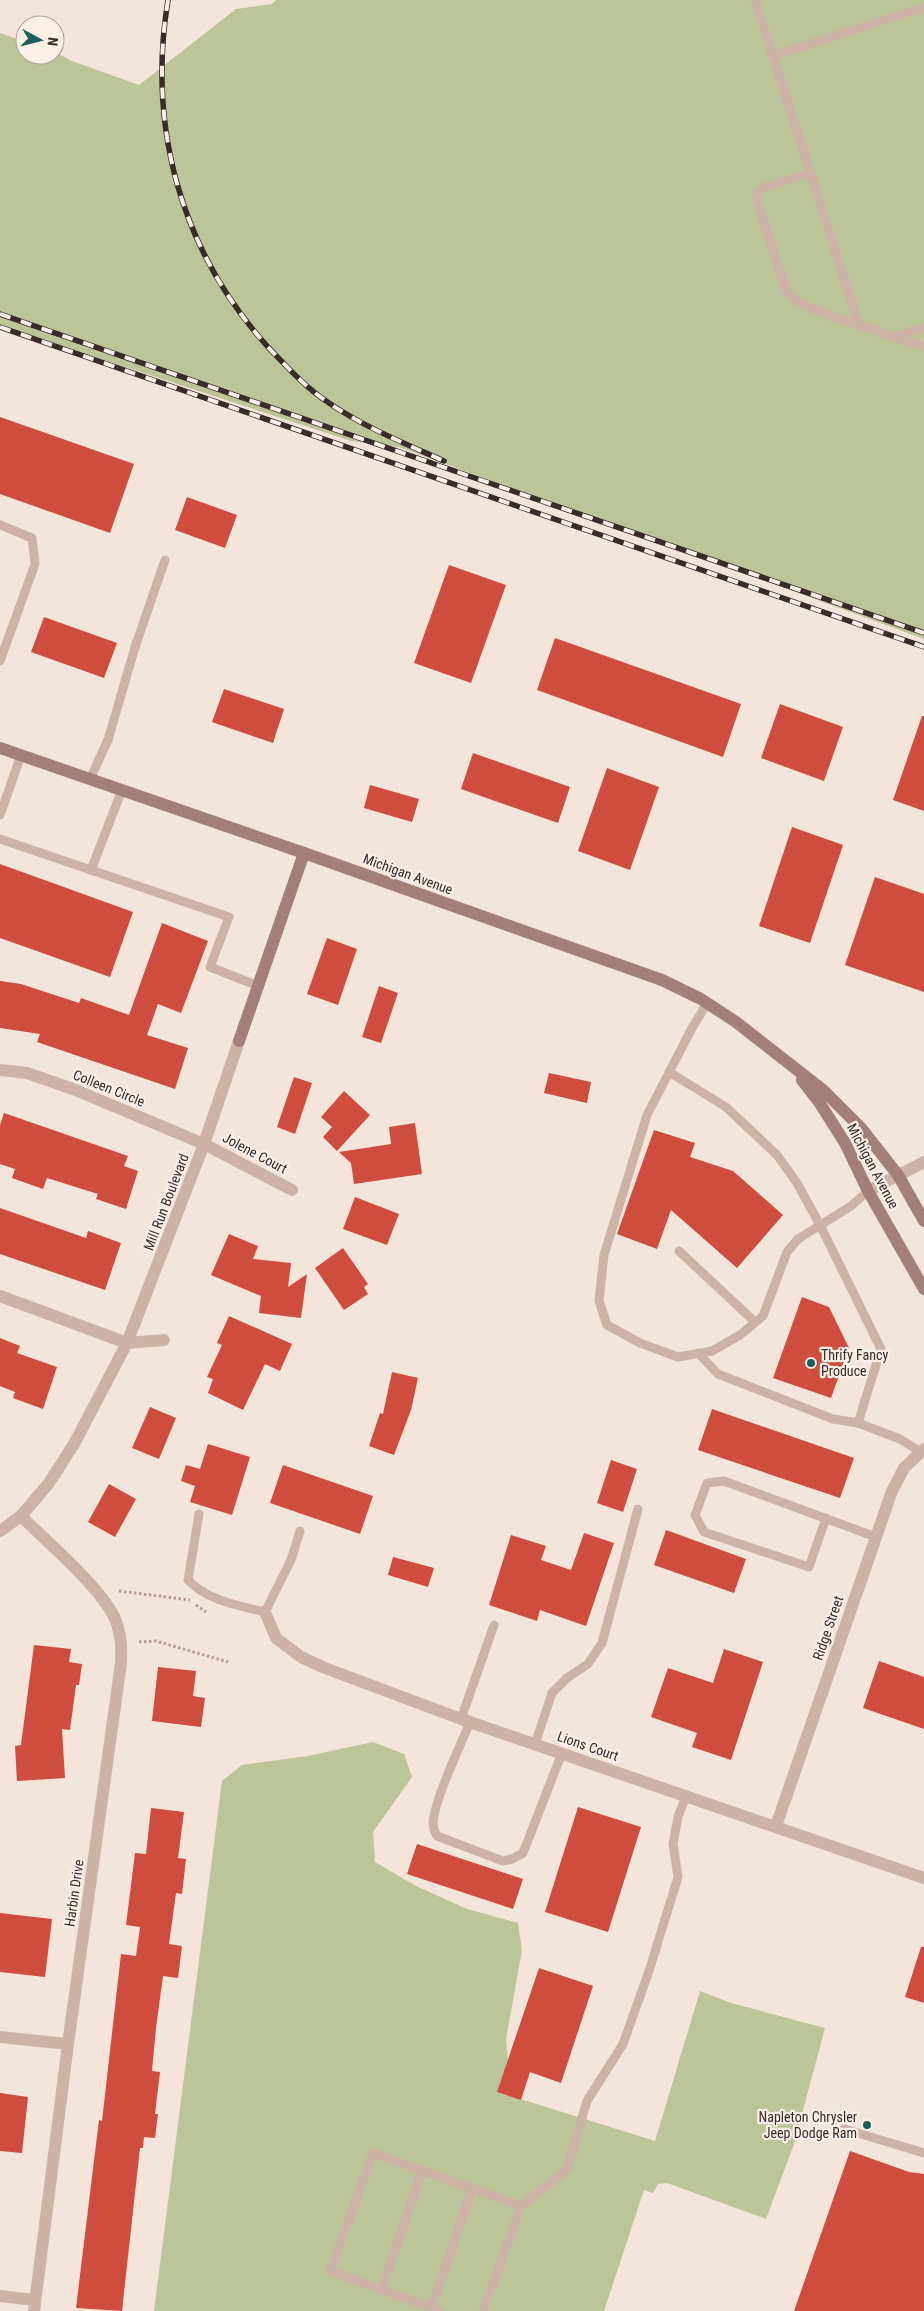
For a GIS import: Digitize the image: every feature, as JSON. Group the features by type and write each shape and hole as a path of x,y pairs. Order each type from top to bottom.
{"main road":[{"name":"Michigan Avenue","path":"0,748 662,980 708,1003 823,1090 861,1128 898,1175 924,1221"},
{"name":"Mill Run Boulevard","path":"239,1041 304,853"},
{"name":"Michigan Avenue","path":"788,1062 819,1102 845,1143 868,1191 924,1289"}],"street":[{"name":"Mill Run Boulevard","path":"0,1531 21,1516 49,1483 74,1444 127,1343 204,1144 239,1041"},
{"name":"Colleen Circle","path":"0,1070 27,1073 73,1089 204,1144"},
{"name":"Jolene Court","path":"204,1144 292,1190"},
{"path":"868,1191 924,1162"},
{"path":"0,1296 127,1343 164,1340"},
{"name":"Ridge Street","path":"776,1826 898,1478 904,1468 922,1451"},
{"name":"Harbin Drive","path":"21,1516 103,1598 116,1621 122,1643 120,1673 68,2044 34,2306"},
{"name":"Lions Court","path":"265,1612 276,1638 324,1668 465,1720 924,1878"},
{"path":"0,2036 68,2044"},
{"path":"0,2296 34,2306"}],"lane":[{"path":"755,0 860,325"},
{"path":"772,56 924,7"},
{"path":"810,174 765,187 758,192 757,201 786,290 791,298 802,304 924,347"},
{"path":"894,336 924,327"},
{"path":"0,525 32,538 35,564 0,661"},
{"path":"90,779 108,740 135,647 165,560"},
{"path":"0,815 21,755"},
{"path":"91,870 122,790"},
{"path":"0,839 229,917 210,967 258,986"},
{"path":"708,1003 647,1115 604,1255 598,1301 607,1325 640,1343 678,1356 712,1351 740,1335 763,1316 787,1252 798,1239 851,1206 868,1191"},
{"path":"669,1072 726,1107 777,1155 797,1183 820,1225 881,1349 858,1423"},
{"path":"679,1251 755,1322"},
{"path":"698,1353 718,1374 833,1418 858,1423 900,1439 922,1451"},
{"path":"826,1518 809,1567 704,1532 696,1515 707,1483 724,1480 826,1518 876,1537"},
{"path":"535,1744 552,1693 567,1678 588,1664 602,1643 638,1509"},
{"path":"199,1514 188,1580 197,1590 218,1600 265,1612 291,1560 300,1531"},
{"path":"494,1625 434,1820 433,1829 437,1836 503,1861 523,1853 562,1753"},
{"path":"483,2311 521,2206 566,2169 587,2101 623,2044 650,1971 678,1877 673,1844 678,1817 686,1796"},
{"path":"844,2129 924,2153"},
{"path":"472,2189 435,2309 330,2271 373,2152 521,2206"},
{"path":"381,2290 422,2171"}],"path":[{"path":"120,1591 191,1600 206,1612"},
{"path":"139,1642 156,1641 228,1662"}],"green space":[{"path":"276,0 924,0 924,639 399,447 351,441 0,326 0,33 15,38 15,65 65,65 65,57 139,85 236,9 272,4"},
{"path":"373,1742 404,1754 412,1777 373,1832 375,1862 416,1886 467,1909 518,1923 522,1950 506,2039 511,2096 655,2141 700,1991 731,2003 825,2028 794,2144 766,2219 667,2183 658,2184 653,2193 644,2190 604,2311 154,2311 222,1781 242,1765 308,1756"}],"building":[{"path":"0,417 134,464 110,533 0,494"},
{"path":"187,497 237,515 225,548 175,530"},
{"path":"449,565 506,585 471,683 414,663"},
{"path":"44,617 117,643 104,678 31,652"},
{"path":"555,638 741,704 723,757 537,690"},
{"path":"224,689 284,709 273,743 212,722"},
{"path":"780,704 843,727 824,781 761,758"},
{"path":"922,716 924,716 924,811 893,800"},
{"path":"473,753 570,787 558,823 461,789"},
{"path":"607,768 659,787 630,870 578,851"},
{"path":"370,785 419,799 412,822 364,808"},
{"path":"792,827 843,845 810,943 759,926"},
{"path":"0,864 133,912 110,977 0,938"},
{"path":"875,877 924,894 924,992 845,965"},
{"path":"162,923 208,941 181,1013 158,1004 147,1035 188,1048 175,1089 37,1042 40,1034 0,1028 0,981 21,984 79,1003 81,998 129,1015"},
{"path":"327,938 357,949 338,1005 307,994"},
{"path":"379,986 398,993 381,1043 362,1037"},
{"path":"549,1073 591,1082 587,1103 544,1093"},
{"path":"294,1077 312,1083 295,1134 277,1127"},
{"path":"344,1091 370,1115 337,1151 323,1137 332,1127 321,1117"},
{"path":"4,1113 128,1156 124,1166 138,1171 126,1209 96,1199 98,1194 47,1178 43,1189 12,1178 15,1169 0,1164 0,1125"},
{"path":"415,1123 422,1174 354,1184 351,1163 339,1152 391,1144 389,1127"},
{"path":"654,1130 695,1143 690,1157 733,1171 783,1215 737,1268 671,1210 657,1249 617,1234"},
{"path":"355,1197 399,1214 387,1245 343,1229"},
{"path":"0,1208 86,1238 88,1231 121,1243 105,1290 0,1254"},
{"path":"229,1234 258,1246 253,1259 291,1263 288,1287 307,1274 301,1318 259,1313 261,1296 211,1275"},
{"path":"343,1248 368,1284 364,1287 368,1294 344,1310 315,1268"},
{"name":"Thrify Fancy Produce","path":"802,1297 829,1307 849,1348 831,1398 773,1378"},
{"path":"229,1316 292,1344 280,1371 265,1364 243,1410 208,1393 213,1379 207,1377 222,1345 217,1343"},
{"path":"0,1338 20,1346 17,1353 57,1367 43,1409 13,1398 15,1392 0,1386"},
{"path":"392,1372 418,1378 411,1410 394,1455 369,1446 380,1413 383,1414"},
{"path":"150,1407 176,1418 159,1459 132,1448"},
{"path":"712,1409 854,1458 840,1498 698,1450"},
{"path":"208,1444 250,1457 232,1515 190,1502 195,1486 181,1481 186,1465 200,1469"},
{"path":"611,1460 637,1469 623,1512 597,1503"},
{"path":"283,1465 373,1496 360,1534 270,1503"},
{"path":"109,1484 136,1499 115,1537 88,1522"},
{"path":"666,1530 746,1559 734,1593 654,1565"},
{"path":"584,1533 614,1543 586,1626 540,1610 537,1621 489,1605 511,1535 546,1546 541,1560 571,1570"},
{"path":"393,1557 434,1568 428,1587 388,1575"},
{"path":"34,1645 71,1649 69,1662 82,1664 79,1685 76,1685 70,1730 62,1729 65,1778 17,1781 15,1746 21,1745"},
{"path":"724,1649 763,1662 731,1760 692,1747 697,1733 651,1717 668,1668 713,1683"},
{"path":"879,1661 924,1677 924,1729 863,1708"},
{"path":"158,1667 196,1671 193,1696 205,1698 201,1727 152,1721"},
{"path":"578,1807 641,1827 608,1932 545,1912"},
{"path":"151,1808 184,1812 178,1858 186,1859 182,1894 176,1893 169,1944 182,1946 178,1978 163,1976 156,2028 152,2071 160,2072 155,2114 158,2114 155,2138 144,2137 143,2148 140,2148 122,2311 76,2308 99,2120 102,2121 121,1954 136,1956 140,1927 126,1925 135,1853 146,1854"},
{"path":"417,1844 523,1879 513,1909 407,1874"},
{"path":"0,1913 52,1919 45,1977 0,1972"},
{"path":"921,1947 924,1947 924,2003 905,1997"},
{"path":"539,1968 593,1986 561,2083 530,2072 521,2100 497,2092"},
{"path":"0,2093 28,2097 22,2153 0,2151"},
{"path":"850,2151 909,2172 924,2174 924,2311 794,2311"}],"railway":[{"path":"168,0 163,47 163,94 167,140 178,185 193,229 213,270 238,310 268,347 312,391 356,420 444,461"},
{"path":"0,314 924,633"},
{"path":"0,327 924,647"}],"place":[{"name":"Thrify Fancy Produce","path":"811,1363"},
{"name":"Napleton Chrysler Jeep Dodge Ram","path":"867,2125"}]}
